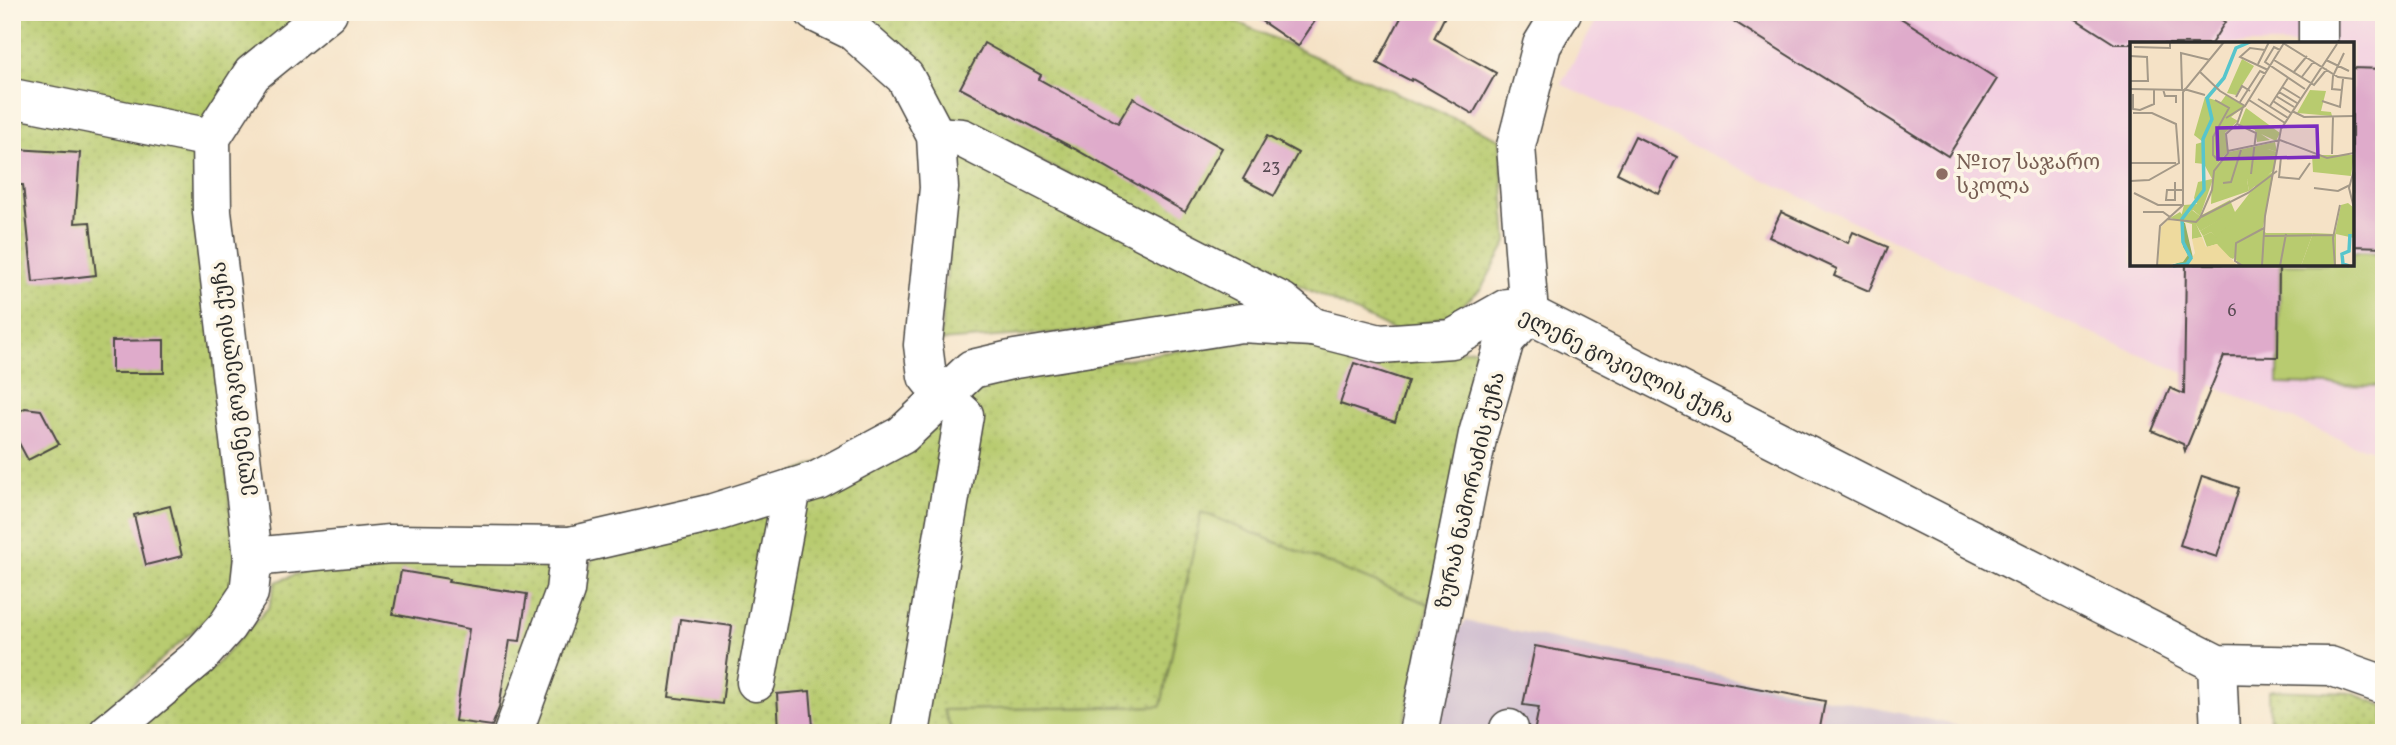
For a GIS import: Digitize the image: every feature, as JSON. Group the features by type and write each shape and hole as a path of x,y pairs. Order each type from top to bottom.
{"street":[{"path":"12,98 211,138 253,74 328,12"},
{"path":"814,12 853,31 905,77 936,136 939,188 923,345 927,376 943,396 964,415 910,733"},
{"path":"1529,314 1516,146 1542,45 1562,12"},
{"path":"2318,12 2318,42"},
{"path":"936,136 962,138 1282,302 1313,327"},
{"name":"ელენე გოკიელის ქუჩა","path":"108,733 199,657 227,626 249,593 253,557 212,212 211,138"},
{"name":"ელენე გოკიელის ქუჩა","path":"253,557 390,544 570,546 713,513 818,480 902,435 972,369 1015,359 1241,323 1313,327 1380,344 1452,339 1507,307 1529,314 2217,664 2330,666 2384,685"},
{"name":"ზურაბ ნამორაძის ქუჩა","path":"1418,733 1478,434 1505,340 1529,314"},
{"path":"756,682 792,488"},
{"path":"513,733 565,591 570,546"},
{"path":"2217,664 2220,733"}],"shaded area":[{"name":"№107 საჯარო სკოლა","path":"1601,12 2384,12 2384,452 2353,445 2095,335 1561,84"},
{"path":"1466,621 1993,733 1437,733 1457,631"}],"green space":[{"path":"12,12 302,12 206,122 12,84"},
{"path":"835,12 1214,12 1500,139 1507,242 1481,289 1450,315 1397,332 942,114"},
{"path":"12,111 195,144 238,590 80,733 12,733"},
{"path":"959,147 1265,304 1163,325 940,341"},
{"path":"2354,252 2384,253 2384,386 2278,384 2280,266 2354,266"},
{"path":"1271,339 1392,361 1481,348 1429,604 1201,512 1161,706 943,710 953,733 528,733 593,557 966,401 993,382 1160,353"},
{"path":"1201,511 1429,604 1402,733 953,733 943,710 1161,706"},
{"path":"529,561 554,571 498,733 131,733 212,669 269,607 276,582 328,562"},
{"path":"2269,690 2352,693 2384,706 2384,733 2270,733"}],"building":[{"path":"1248,12 1321,12 1298,46"},
{"path":"1404,12 1447,12 1434,38 1496,73 1473,114 1412,79 1411,81 1377,63"},
{"path":"1719,12 1891,12 1997,79 1948,156"},
{"path":"2065,12 2209,12 2225,22 2212,42 2115,44"},
{"path":"984,43 1041,75 1039,79 1118,123 1133,98 1222,148 1185,212 960,88"},
{"path":"2354,68 2384,69 2384,247 2354,246"},
{"path":"1267,136 1298,153 1274,196 1243,179"},
{"path":"1635,136 1677,157 1659,194 1617,173"},
{"path":"15,149 80,153 75,223 90,222 96,275 33,282 23,185 13,185"},
{"path":"1781,212 1848,243 1853,232 1888,247 1869,291 1834,276 1837,269 1769,237"},
{"path":"2186,266 2279,266 2278,357 2224,356 2185,451 2183,444 2152,431 2170,388 2184,394"},
{"path":"164,340 164,373 112,373 112,341"},
{"path":"1354,363 1408,381 1395,422 1340,404"},
{"path":"25,408 41,410 59,444 28,460 12,430 12,415"},
{"path":"2202,476 2239,488 2217,557 2180,545"},
{"path":"170,506 182,556 146,565 134,515"},
{"path":"401,571 449,579 448,582 527,594 520,641 510,640 499,708 492,726 455,721 469,629 393,614"},
{"path":"680,619 732,626 722,704 669,697"},
{"path":"1535,646 1825,701 1819,733 1534,733 1539,707 1523,705"},
{"path":"810,691 813,727 779,730 777,694"}],"place":[{"name":"№107 საჯარო სკოლა","path":"1942,174"}]}
